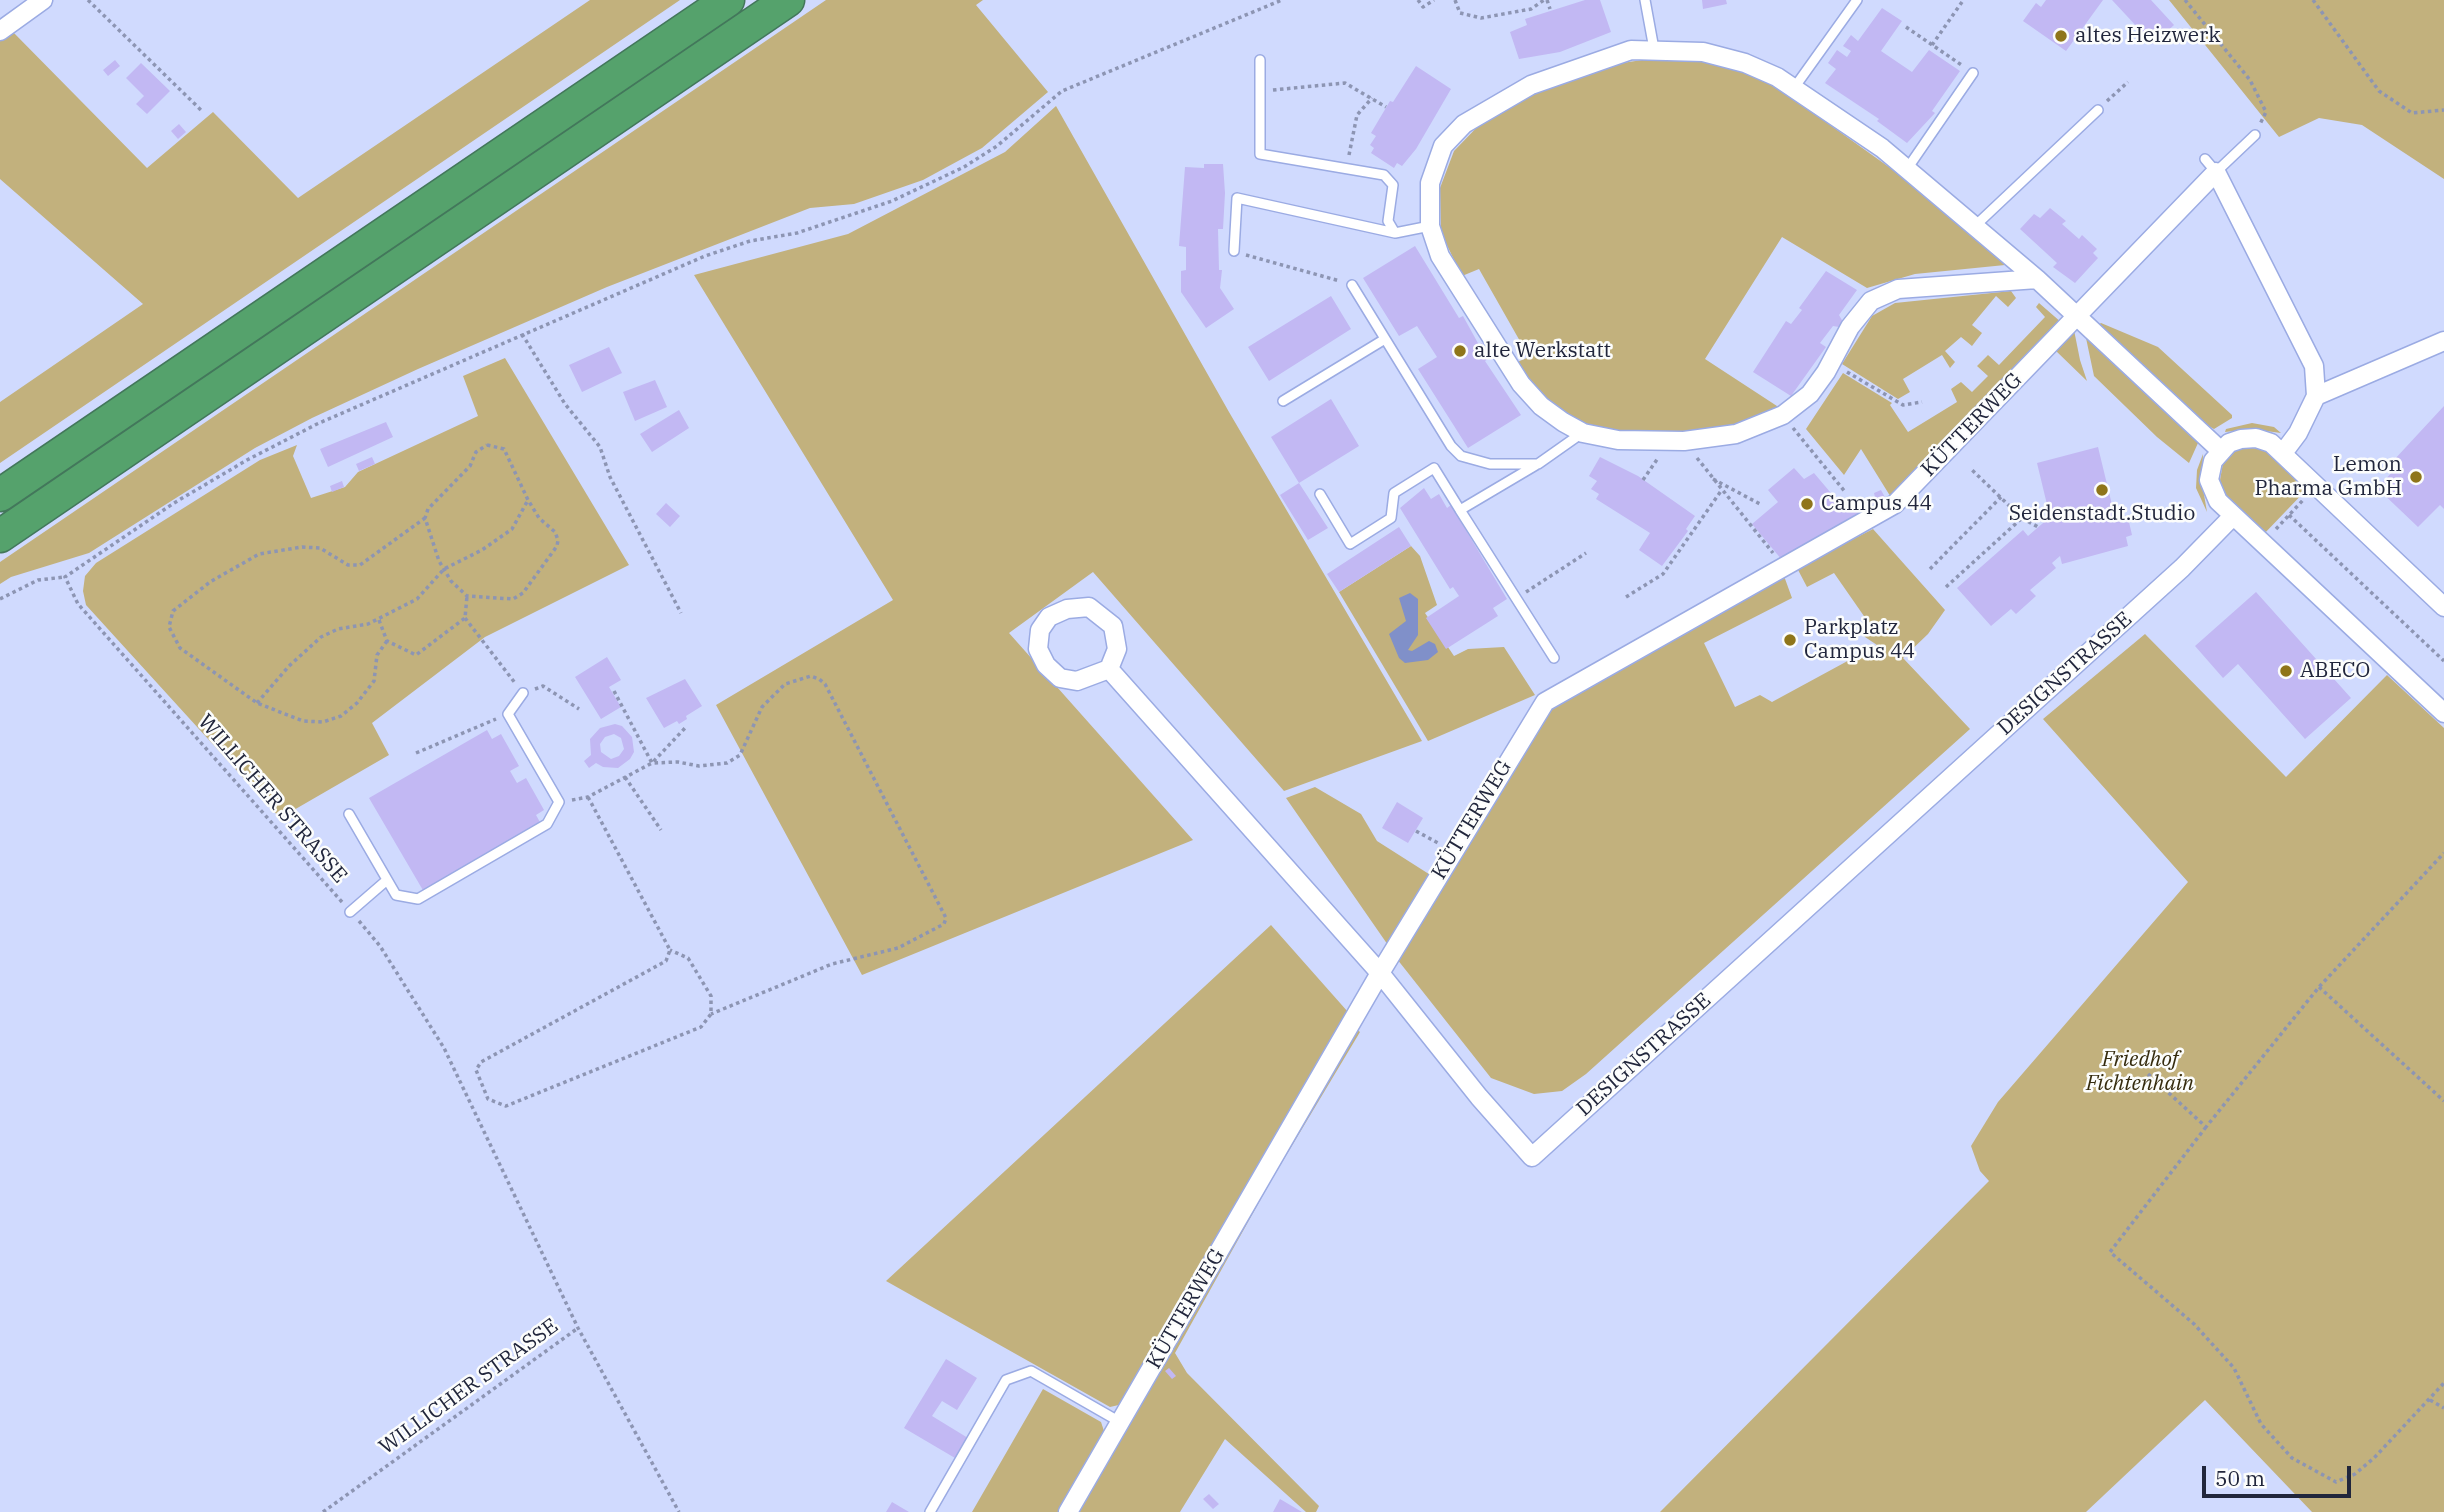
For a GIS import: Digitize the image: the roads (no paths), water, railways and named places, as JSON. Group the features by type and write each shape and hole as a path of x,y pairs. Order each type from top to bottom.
{"highway":[{"path":"0,495 728,0"},
{"path":"0,536 788,0"}],"street":[{"path":"0,31 43,0"},
{"path":"2037,279 1898,289 1871,301 1850,327 1832,363 1810,394 1783,415 1735,433 1684,441 1618,440 1583,433 1541,406 1521,384 1440,256 1430,226 1430,183 1443,146 1464,124 1531,85 1631,50 1703,52 1745,63 1794,88 1907,169 1976,225 2037,279 2220,450"},
{"path":"2211,165 2314,366 2316,396 2298,433 2283,453"},
{"name":"KÜTTERWEG","path":"1069,1512 1380,973 1545,702 1895,504 2076,317 2211,165"},
{"path":"2316,396 2444,341"},
{"path":"2444,607 2283,453 2256,438 2229,443 2220,450 2213,461 2209,480 2218,501 2444,713"},
{"name":"DESIGNSTRASSE","path":"1109,668 1380,973 1479,1097 1532,1157 2182,568 2233,516"},
{"path":"1088,607 1113,626 1117,649 1109,668 1077,681 1060,678 1046,664 1038,649 1040,630 1049,617 1067,609 1088,607"}],"lane":[{"path":"1645,0 1654,49"},
{"path":"1794,88 1857,0"},
{"path":"1260,60 1260,154 1384,175 1393,185 1388,221 1395,233"},
{"path":"1907,169 1973,73"},
{"path":"1976,225 2098,110"},
{"path":"2211,165 2255,135"},
{"path":"1234,251 1237,198 1395,233 1430,226"},
{"path":"1352,285 1451,446 1461,456 1490,464 1538,464"},
{"path":"1283,401 1385,339"},
{"path":"1460,510 1538,464 1583,433"},
{"path":"1320,494 1350,544 1391,518 1394,493 1434,468 1554,658"},
{"path":"349,814 396,895 418,899 547,824 559,802 508,714 523,693"},
{"path":"350,912 387,880"},
{"path":"930,1512 1006,1380 1031,1371 1121,1423"}],"water":[{"path":"1410,593 1418,599 1418,635 1408,650 1412,651 1429,641 1435,644 1438,652 1428,660 1405,663 1399,658 1389,634 1406,621 1399,598"}],"place":[{"name":"altes Heizwerk","path":"2061,36"},
{"name":"alte Werkstatt","path":"1460,351"},
{"name":"Lemon Pharma GmbH","path":"2416,477"},
{"name":"Seidenstadt.Studio","path":"2102,490"},
{"name":"Campus 44","path":"1807,504"},
{"name":"Parkplatz Campus 44","path":"1790,640"},
{"name":"ABECO","path":"2286,671"}],"park label":[{"name":"Friedhof Fichtenhain","path":"2140,1072"}]}
